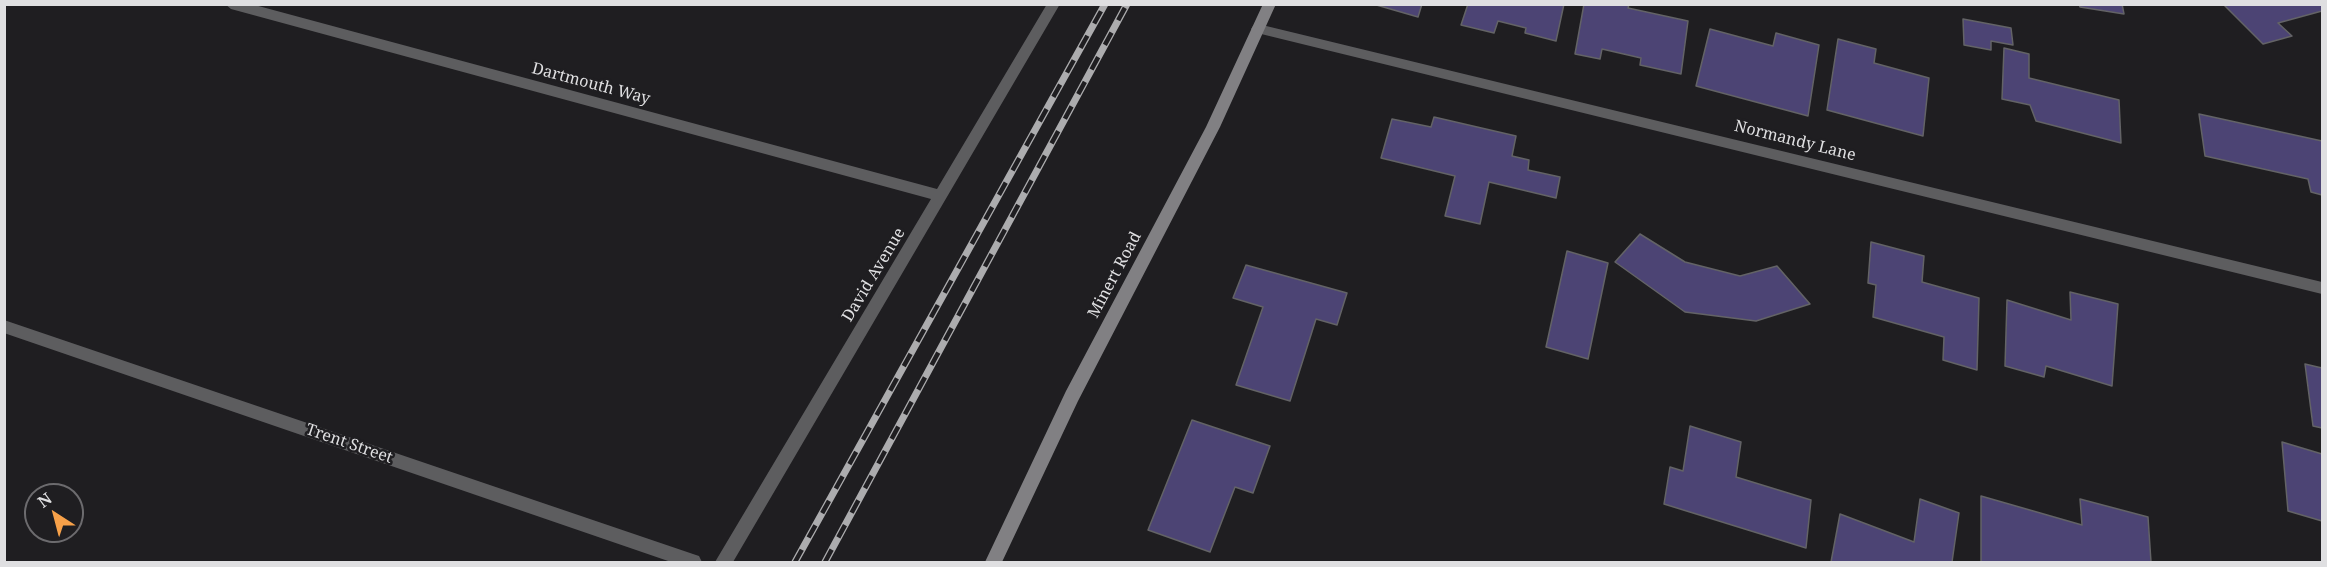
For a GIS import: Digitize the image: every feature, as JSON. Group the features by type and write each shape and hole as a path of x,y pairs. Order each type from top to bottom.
{"street":[{"name":"Dartmouth Way","path":"231,4 942,196"},
{"name":"David Avenue","path":"724,562 1054,4"},
{"name":"Minert Road","path":"993,562 1072,396 1213,127 1270,4"},
{"name":"Normandy Lane","path":"1258,29 2322,288"},
{"name":"Trent Street","path":"4,326 693,562"}],"building":[{"path":"1373,4 1422,4 1418,17"},
{"path":"1468,4 1564,4 1556,41 1525,33 1526,28 1498,21 1494,33 1461,25"},
{"path":"1584,4 1629,4 1628,8 1688,21 1681,74 1640,65 1641,58 1602,49 1600,59 1575,54"},
{"path":"2079,4 2122,4 2124,14 2080,7"},
{"path":"2223,4 2322,4 2322,11 2278,23 2292,36 2263,44"},
{"path":"1963,19 2011,28 2013,45 1991,41 1991,50 1964,45"},
{"path":"1710,29 1773,46 1776,33 1819,45 1808,116 1696,86"},
{"path":"1838,39 1876,49 1874,63 1929,78 1923,136 1827,110"},
{"path":"2004,48 2029,54 2029,78 2119,100 2121,143 2036,121 2030,105 2002,99"},
{"path":"2199,114 2322,141 2322,195 2311,192 2308,179 2205,156"},
{"path":"1434,117 1516,136 1512,156 1529,160 1528,170 1560,177 1556,198 1489,182 1480,224 1445,216 1455,176 1381,158 1392,119 1431,127"},
{"path":"1640,234 1685,262 1740,276 1777,266 1810,304 1756,321 1685,312 1615,262"},
{"path":"1871,242 1924,256 1922,282 1979,298 1977,370 1943,360 1944,337 1873,317 1876,285 1868,283"},
{"path":"1567,251 1608,263 1588,359 1546,347"},
{"path":"1246,265 1347,293 1337,325 1316,319 1290,401 1236,385 1263,307 1233,298"},
{"path":"2070,292 2118,304 2112,386 2046,366 2044,377 2005,366 2007,300 2071,320"},
{"path":"2305,364 2322,368 2322,428 2313,426"},
{"path":"1192,420 1270,446 1253,493 1235,487 1210,552 1148,530"},
{"path":"1690,426 1741,442 1736,477 1811,500 1806,548 1664,504 1670,467 1683,471"},
{"path":"2282,442 2322,454 2322,521 2288,511"},
{"path":"1981,496 2082,525 2080,499 2148,517 2151,562 1981,562"},
{"path":"1920,499 1959,513 1952,562 1831,562 1840,514 1914,542"}],"railway":[{"path":"795,562 1105,4"},
{"path":"825,562 1127,4"}]}
